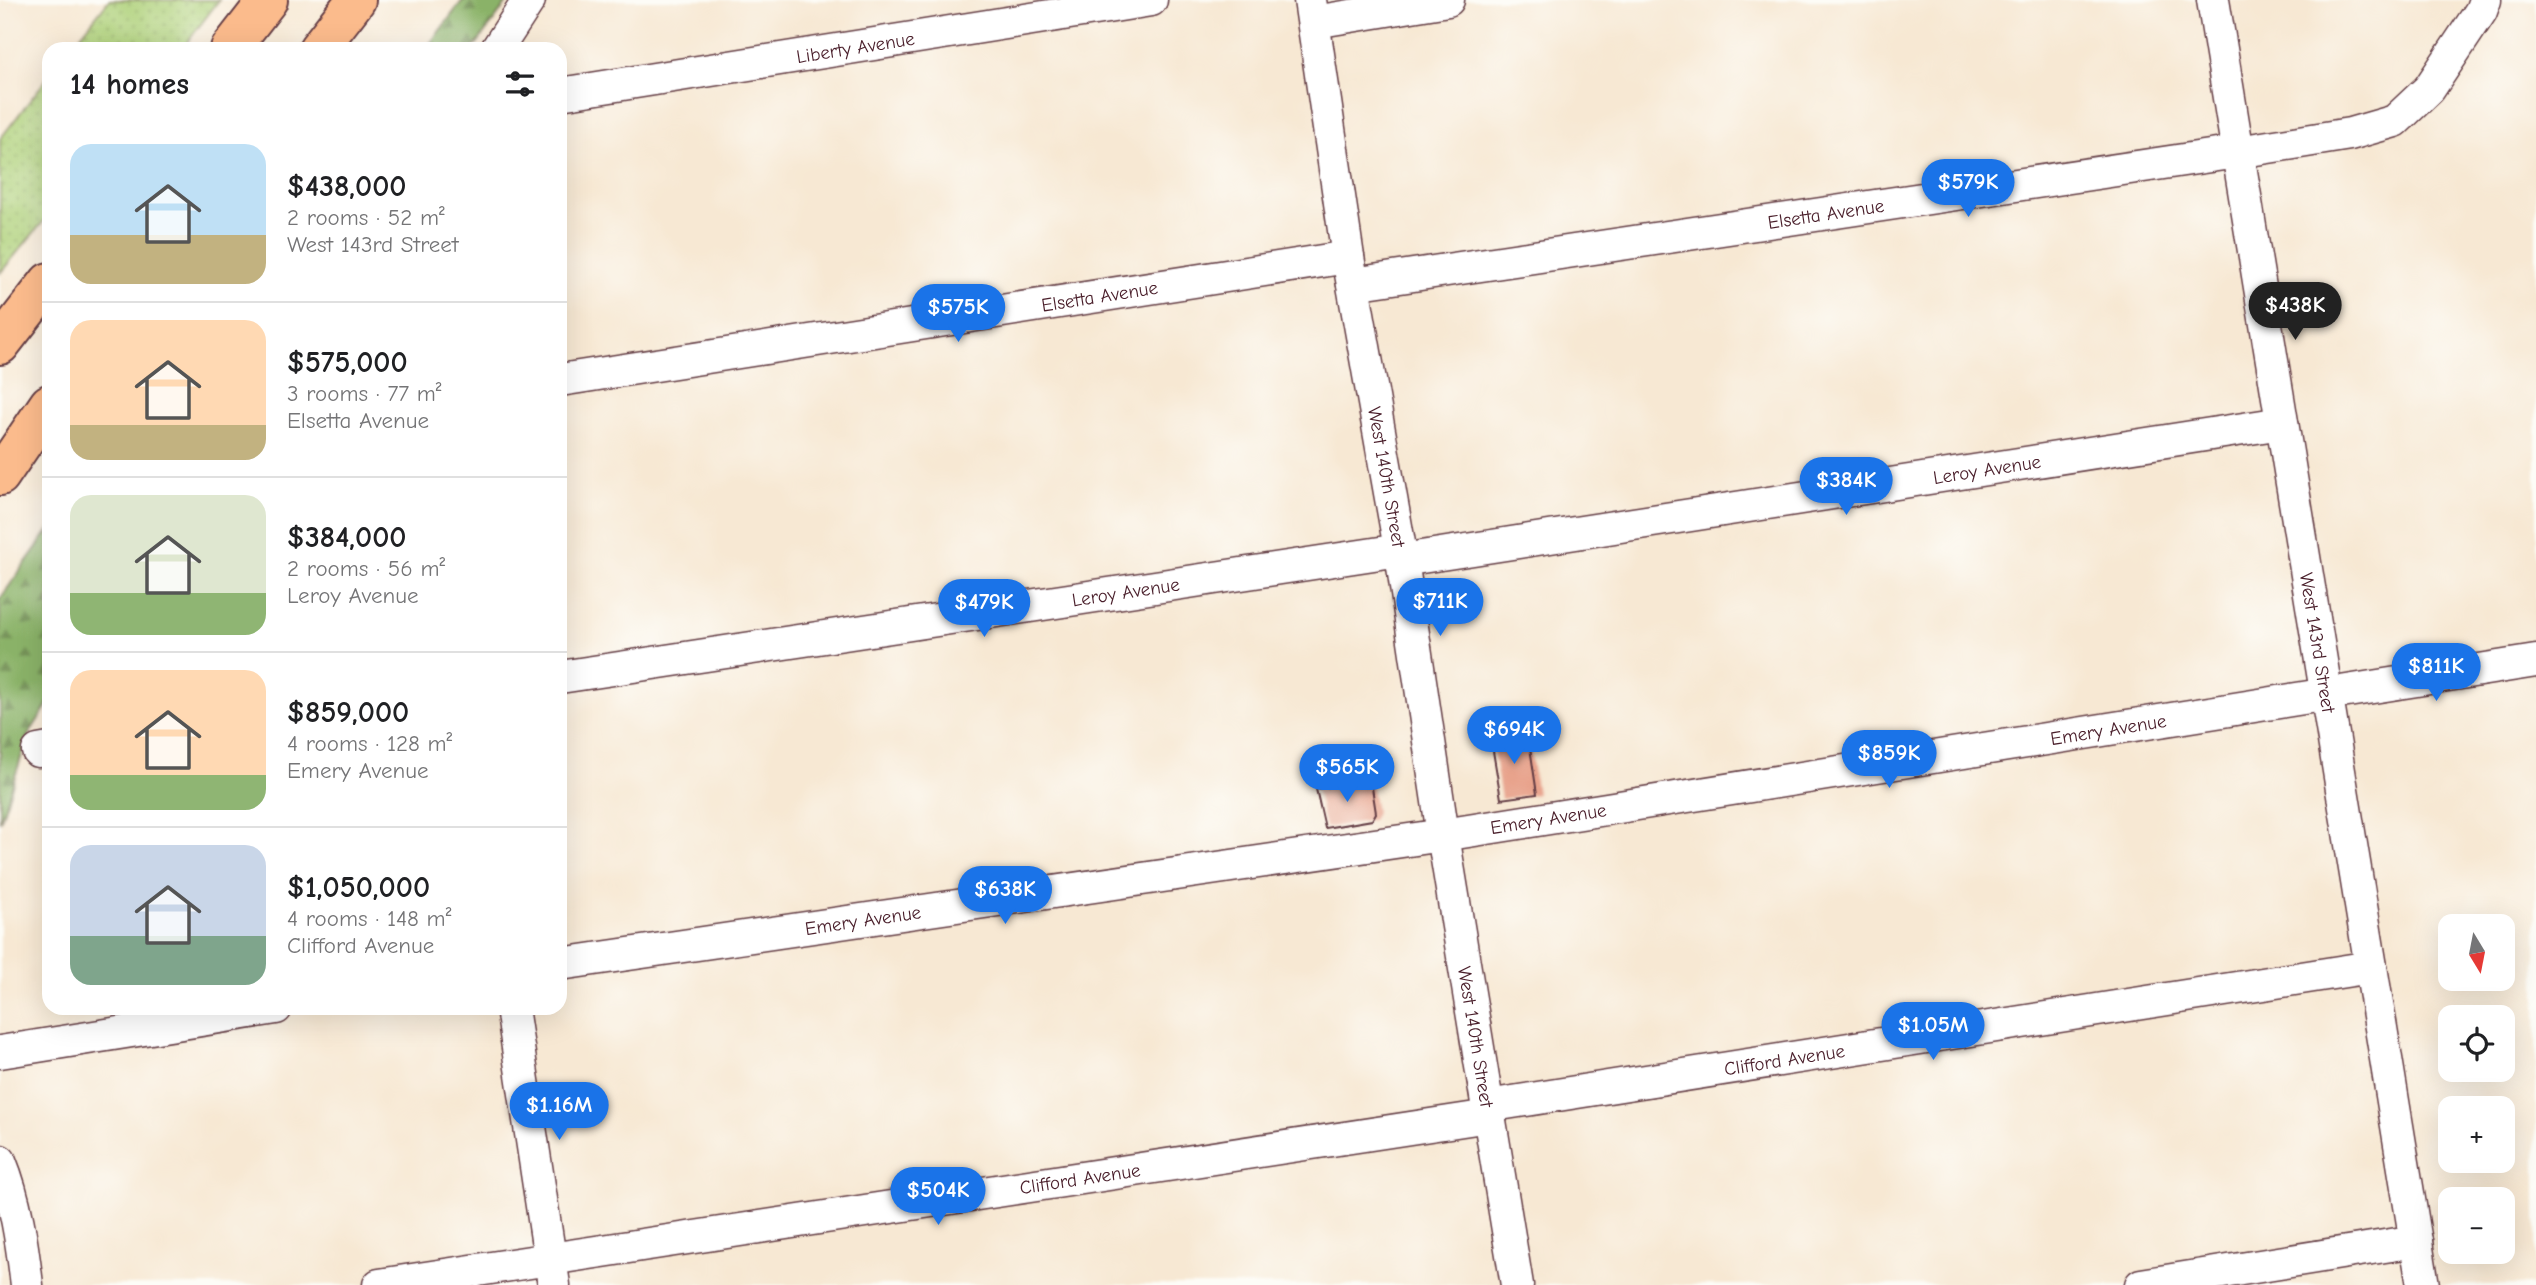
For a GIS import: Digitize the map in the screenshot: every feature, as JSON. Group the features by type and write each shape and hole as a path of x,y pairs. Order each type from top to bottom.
{"highway":[{"path":"235,42 268,0"},
{"path":"323,42 356,0"},
{"path":"0,323 42,278"},
{"path":"0,345 42,291"},
{"path":"0,460 42,406"},
{"path":"0,476 42,414"}],"street":[{"path":"502,42 529,0"},
{"name":"Liberty Avenue","path":"567,93 1151,0"},
{"path":"1312,11 1448,0"},
{"name":"West 143rd Street","path":"2213,0 2423,1285"},
{"name":"Elsetta Avenue","path":"567,379 1350,270 2237,152 2350,134 2395,121 2429,89 2481,11 2485,0"},
{"name":"West 140th Street","path":"1312,11 1350,270 1401,555 1443,835 1517,1285"},
{"name":"Leroy Avenue","path":"567,676 1401,555 2281,422"},
{"name":"Emery Avenue","path":"567,963 1443,835 2536,661"},
{"name":"Clifford Avenue","path":"379,1285 552,1273 1488,1111 2371,967"},
{"path":"0,1052 232,1015"},
{"path":"513,1015 552,1273"},
{"path":"0,1161 9,1181 27,1285"},
{"path":"2141,1285 2416,1241"}],"green space":[{"path":"109,0 219,0 187,42 76,42"},
{"path":"463,0 509,0 478,42 431,42"},
{"path":"42,85 42,223 0,273 0,139"},
{"path":"42,540 42,714 29,734 0,822 0,599"}],"building":[{"path":"1528,734 1537,794 1501,799 1491,739"},
{"path":"1371,781 1376,813 1372,820 1325,828 1316,789"}]}
